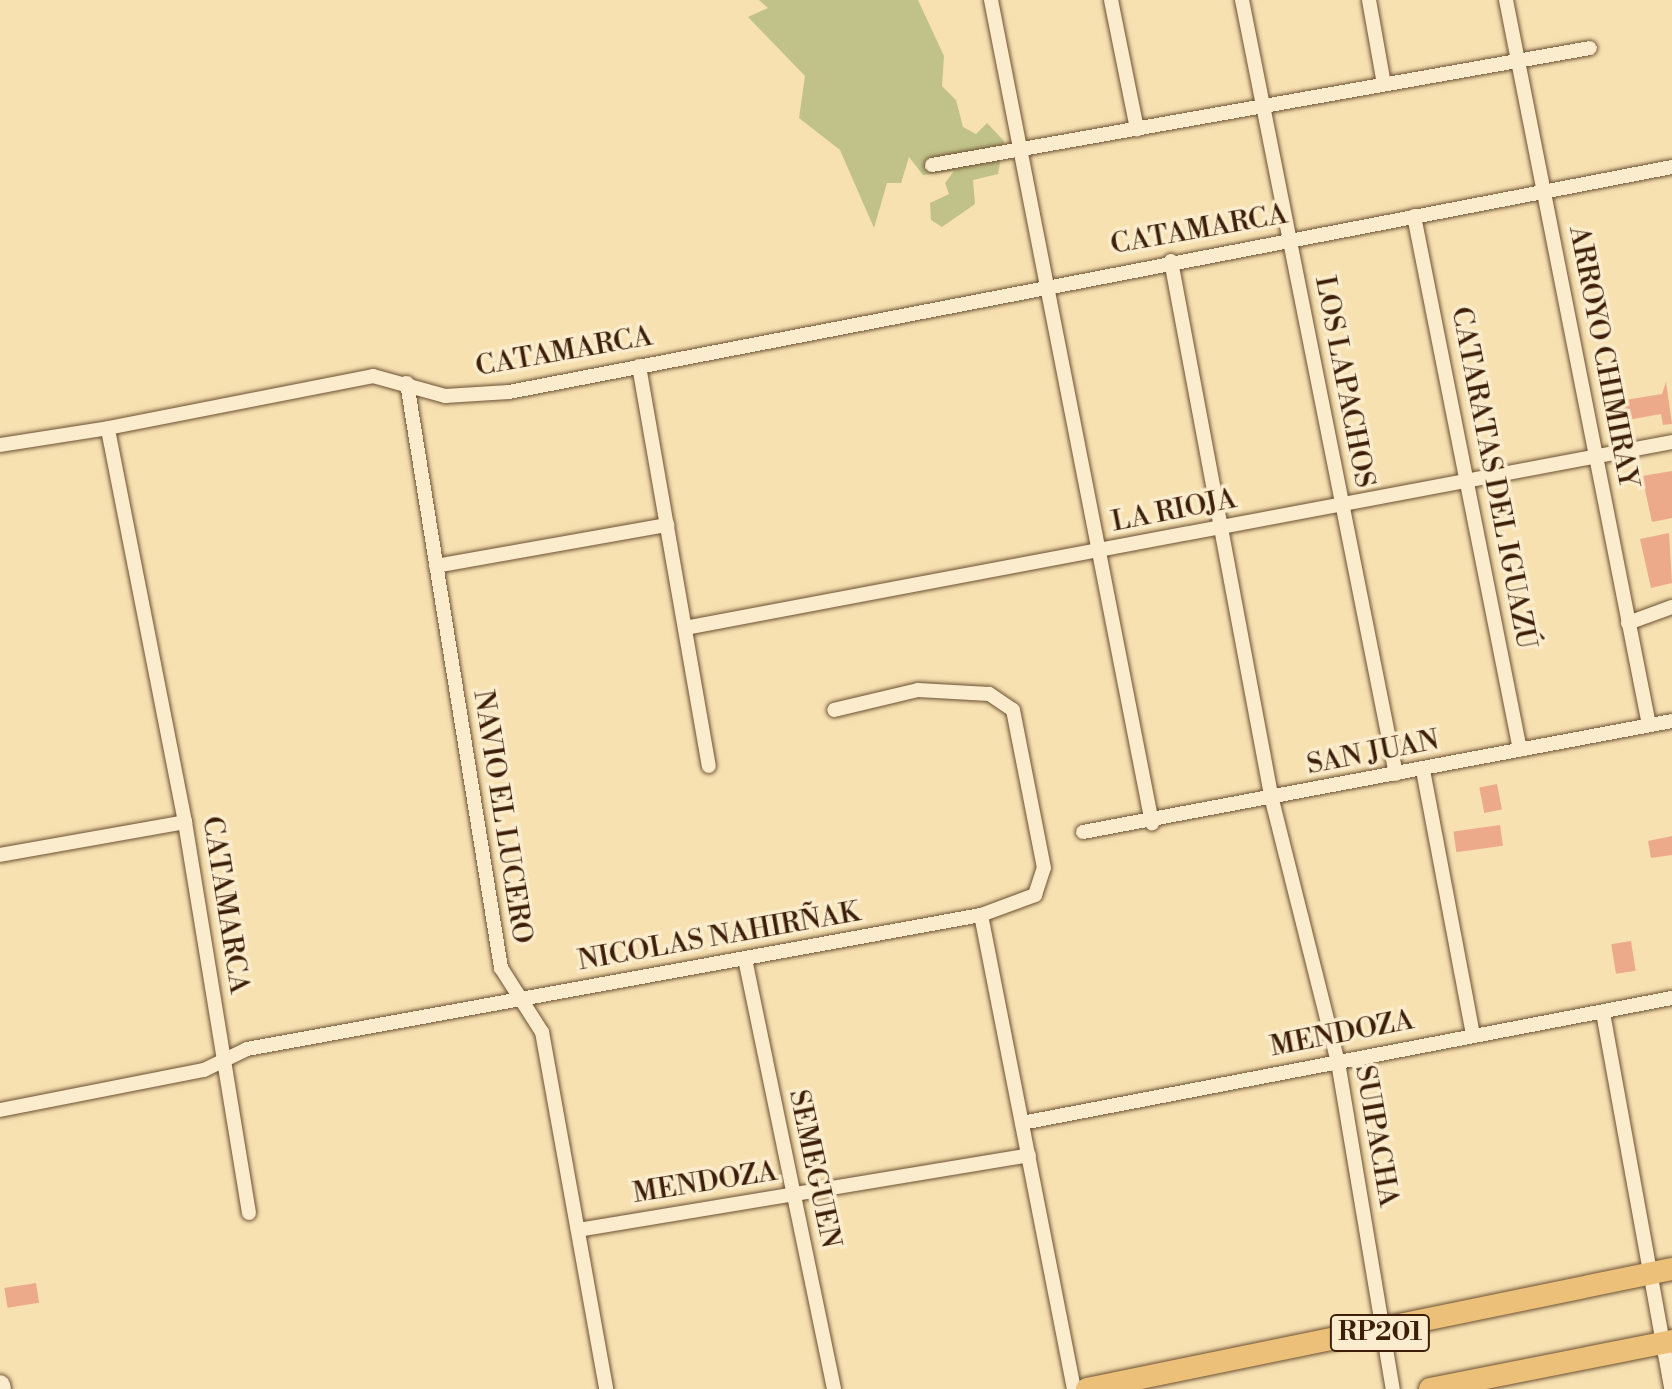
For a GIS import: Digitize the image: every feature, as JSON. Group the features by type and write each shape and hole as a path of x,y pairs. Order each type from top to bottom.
{"main road":[{"name":"RP201","path":"1095,1388 1383,1333 1662,1271"},
{"name":"RP201","path":"1430,1389 1667,1342"}],"street":[{"path":"991,0 1152,823"},
{"path":"1111,0 1137,129"},
{"name":"LOS LAPACHOS","path":"1242,0 1396,774"},
{"path":"1369,0 1384,84"},
{"name":"ARROYO CHIMIRAY","path":"1506,0 1649,725"},
{"path":"932,165 1590,48"},
{"name":"CATAMARCA","path":"249,1213 228,1063 185,822 108,428 373,376 445,396 509,392 1049,284 1672,167"},
{"name":"CATARATAS DEL IGUAZÚ","path":"1414,216 1520,750"},
{"name":"SUIPACHA","path":"1171,261 1272,800 1338,1062 1393,1389"},
{"path":"639,366 709,766"},
{"name":"NAVIO EL LUCERO","path":"407,383 501,968 542,1032 606,1389"},
{"path":"0,445 108,428"},
{"name":"LA RIOJA","path":"685,628 1221,529 1467,478 1672,442"},
{"path":"436,566 667,525"},
{"path":"1628,623 1672,607"},
{"name":"NICOLAS NAHIRÑAK","path":"0,1110 228,1063 247,1049 981,915 1035,895 1044,868 1013,710 989,694 918,690 834,710"},
{"name":"SAN JUAN","path":"1083,832 1152,823 1672,721"},
{"path":"1423,770 1473,1034"},
{"path":"0,855 185,822"},
{"path":"981,915 1074,1389"},
{"name":"SEMEGUEN","path":"745,959 834,1389"},
{"name":"MENDOZA","path":"1022,1123 1672,998"},
{"path":"1603,1013 1662,1271 1671,1389"},
{"name":"MENDOZA","path":"578,1230 1029,1155"}],"green space":[{"path":"759,0 918,0 944,56 942,86 956,100 963,127 976,134 987,123 1004,141 998,174 973,180 975,204 942,227 931,220 930,203 949,194 945,183 954,171 923,175 909,157 901,183 887,183 874,228 840,150 799,118 805,76 748,17 768,8"}],"building":[{"path":"1666,382 1672,424 1663,425 1661,414 1622,421 1619,401 1662,394"},
{"path":"1672,471 1672,518 1652,522 1642,476"},
{"path":"1669,533 1672,583 1651,588 1640,539"},
{"path":"1497,784 1502,810 1484,813 1479,787"},
{"path":"1500,825 1503,846 1456,852 1453,832"},
{"path":"1672,836 1672,855 1651,858 1648,841"},
{"path":"1631,941 1636,971 1616,974 1611,944"},
{"path":"36,1283 39,1303 8,1308 4,1288"}]}
